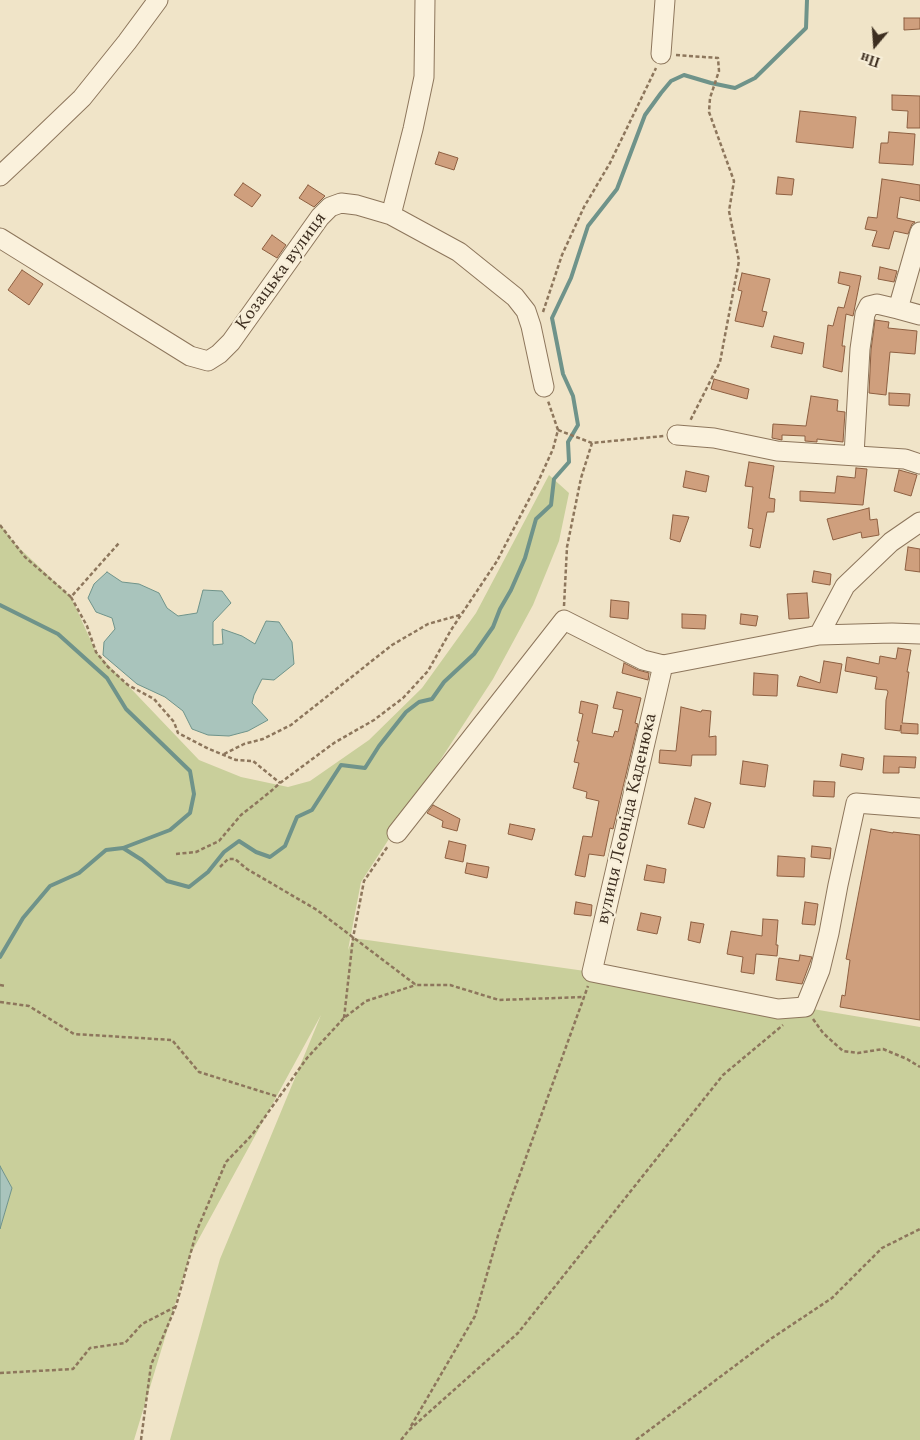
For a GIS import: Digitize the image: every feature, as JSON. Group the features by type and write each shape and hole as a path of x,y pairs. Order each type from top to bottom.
{"street":[{"path":"0,176 82,98 158,0"},
{"path":"391,215 424,77 425,0"},
{"path":"660,54 665,0"},
{"name":"Козацька вулиця","path":"0,238 190,356 208,361 219,354 231,342 320,217 330,207 342,203 357,205 391,215 459,252 515,297 526,311 544,388"},
{"path":"898,308 920,232"},
{"path":"854,455 860,349 865,314 869,306 877,304 920,315"},
{"path":"677,435 714,438 777,451 905,459 920,464"},
{"path":"819,635 845,586 891,542 920,522"},
{"path":"397,833 564,620 643,660 663,665 819,635 920,634"},
{"name":"вулиця Леоніда Каденюка","path":"592,972 663,665"},
{"path":"592,972 778,1009 805,1007 820,970 856,803 920,808"}],"path":[{"path":"533,339 562,255 584,207 610,163 659,63 660,54 718,58 719,71 710,98 709,112 734,181 729,211 739,261 720,362 685,429 677,435 592,443 558,430"},
{"path":"176,854 196,852 219,841 241,815 280,783 305,766 334,742 374,720 403,698 428,671 461,614 497,562 553,449 558,430 544,388"},
{"path":"564,620 566,547 581,478 592,443"},
{"path":"0,524 25,557 71,597 87,626 96,652 108,668 128,685 154,698 174,722 178,733 236,760 253,761 280,783"},
{"path":"71,597 119,543"},
{"path":"222,754 244,744 263,739 291,725 392,645 428,624 461,614"},
{"path":"344,1018 353,938 364,881 397,833"},
{"path":"220,867 228,859 234,859 247,869 317,910 416,985"},
{"path":"401,1440 409,1430 475,1316 499,1232 585,997 592,972"},
{"path":"0,985 6,986"},
{"path":"141,1440 152,1366 176,1306 197,1230 226,1162 252,1135 307,1058 344,1018 366,1001 416,985 450,985 499,1000 585,997"},
{"path":"0,1002 29,1006 74,1034 172,1040 199,1072 279,1097"},
{"path":"805,1007 823,1034 843,1051 858,1054 883,1049 907,1059 920,1067"},
{"path":"409,1430 518,1334 723,1074 782,1025"},
{"path":"636,1440 772,1338 832,1298 882,1248 920,1229"},
{"path":"0,1373 73,1370 90,1348 125,1343 142,1324 176,1306"}],"green space":[{"path":"549,475 569,493 559,541 533,605 493,679 361,882 348,950 353,938 592,972 920,1027 920,1440 170,1440 220,1259 321,1015 190,1255 134,1440 0,1440 0,1229 12,1188 0,1166 0,524 14,543 71,597 96,652 199,760 241,777 288,787 310,781 369,740 422,688 476,613"}],"water":[{"path":"107,572 122,582 139,584 159,593 167,608 178,616 197,613 203,590 222,591 231,603 213,622 213,645 223,644 222,629 242,636 255,644 266,621 279,622 292,642 294,664 274,680 262,679 254,695 252,703 268,720 248,731 229,736 208,735 192,729 183,711 165,697 137,684 103,655 104,642 115,629 112,618 96,612 88,598 94,584"},
{"path":"0,1166 12,1188 0,1229"}],"building":[{"path":"904,18 920,18 920,29 904,30"},
{"path":"892,95 920,96 920,128 907,128 908,111 892,110"},
{"path":"800,111 856,117 853,148 796,142"},
{"path":"889,132 915,134 913,165 879,163 881,143 888,143"},
{"path":"439,152 458,158 454,170 435,164"},
{"path":"778,177 794,179 792,195 776,194"},
{"path":"882,179 920,185 920,201 900,197 897,218 915,222 912,224 908,234 894,231 889,249 872,246 877,231 865,229 868,217 877,218"},
{"path":"243,183 261,195 252,207 234,195"},
{"path":"308,185 325,196 314,207 299,198"},
{"path":"272,235 286,245 277,258 262,249"},
{"path":"880,267 897,271 894,282 878,279"},
{"path":"22,270 43,284 29,305 8,290"},
{"path":"840,272 861,276 853,316 846,314 842,346 845,346 842,372 823,367 828,325 833,326 838,307 844,308 850,286 838,283"},
{"path":"742,273 770,279 762,311 767,312 763,327 735,321 742,291 738,290"},
{"path":"875,320 889,322 888,328 917,331 915,354 890,352 886,395 869,393 871,350"},
{"path":"774,336 804,343 802,354 771,347"},
{"path":"714,379 749,389 747,399 711,389"},
{"path":"889,393 910,394 909,406 889,405"},
{"path":"811,396 838,400 837,411 845,412 843,442 817,439 817,442 805,441 805,436 782,435 782,440 772,438 773,424 806,426"},
{"path":"749,462 774,466 769,498 775,499 774,512 767,512 760,548 750,546 753,529 748,528 753,487 745,486"},
{"path":"856,468 867,469 863,505 800,501 800,491 835,493 837,476 855,478"},
{"path":"899,470 917,475 911,496 894,491"},
{"path":"686,471 709,476 706,492 683,487"},
{"path":"869,508 870,520 877,519 879,535 862,538 861,532 833,540 827,519"},
{"path":"673,515 689,517 680,542 670,539"},
{"path":"908,547 920,549 920,572 905,570"},
{"path":"814,571 831,574 830,585 812,582"},
{"path":"807,593 809,618 789,619 787,594"},
{"path":"611,600 629,602 628,619 610,617"},
{"path":"682,614 706,615 705,629 682,628"},
{"path":"741,614 758,616 756,626 740,624"},
{"path":"898,648 911,650 902,723 918,724 918,734 901,733 901,725 900,731 885,729 887,690 875,689 877,677 845,671 847,657 879,664 880,656 896,659"},
{"path":"824,661 842,664 837,693 797,686 800,676 820,683"},
{"path":"624,663 649,673 648,680 622,673"},
{"path":"754,673 778,675 777,696 753,695"},
{"path":"617,692 641,698 635,723 638,724 613,829 610,828 604,856 589,854 585,877 575,875 583,836 592,837 599,801 586,798 587,792 573,788 579,763 574,762 583,714 579,713 581,701 598,705 592,733 613,737 615,731 618,732 623,710 613,708"},
{"path":"681,707 701,712 702,710 711,711 709,737 716,736 716,755 692,755 691,766 659,763 660,750 676,751"},
{"path":"842,754 864,758 862,770 840,766"},
{"path":"884,756 916,757 915,768 899,767 899,773 883,773"},
{"path":"743,761 768,765 765,787 740,784"},
{"path":"814,781 835,782 834,797 813,796"},
{"path":"695,798 711,803 704,828 688,824"},
{"path":"433,805 460,819 457,831 442,827 443,821 427,813"},
{"path":"510,824 535,829 532,840 508,834"},
{"path":"871,829 920,835 920,1020 840,1007 842,995 845,996 850,960 846,959"},
{"path":"449,841 466,845 463,862 445,858"},
{"path":"812,846 831,848 830,859 811,857"},
{"path":"778,856 805,858 804,877 777,876"},
{"path":"467,863 489,867 487,878 465,873"},
{"path":"647,865 666,869 664,883 644,880"},
{"path":"576,902 592,905 591,916 574,914"},
{"path":"805,902 818,904 815,925 802,924"},
{"path":"641,913 661,917 657,934 637,930"},
{"path":"763,919 778,920 777,956 756,954 754,974 741,972 743,957 727,954 731,931 762,936"},
{"path":"691,922 704,924 700,943 688,940"},
{"path":"800,955 812,957 802,984 776,980 779,958 799,961"}],"waterway":[{"path":"0,957 23,918 50,886 79,873 106,850 123,848 142,860 167,881 189,887 208,872 224,852 239,841 256,852 270,857 285,846 297,817 312,810 341,765 365,768 379,746 406,712 419,702 432,699 444,682 474,654 493,627 500,609 511,590 525,558 536,519 551,505 554,479 569,462 568,442 578,425 573,396 563,374 552,318 571,278 588,226 617,189 645,115 671,81 684,75 735,88 755,78 806,28 807,0"},
{"path":"0,605 58,634 107,678 126,709 190,771 194,794 190,813 170,830 123,848"}]}
